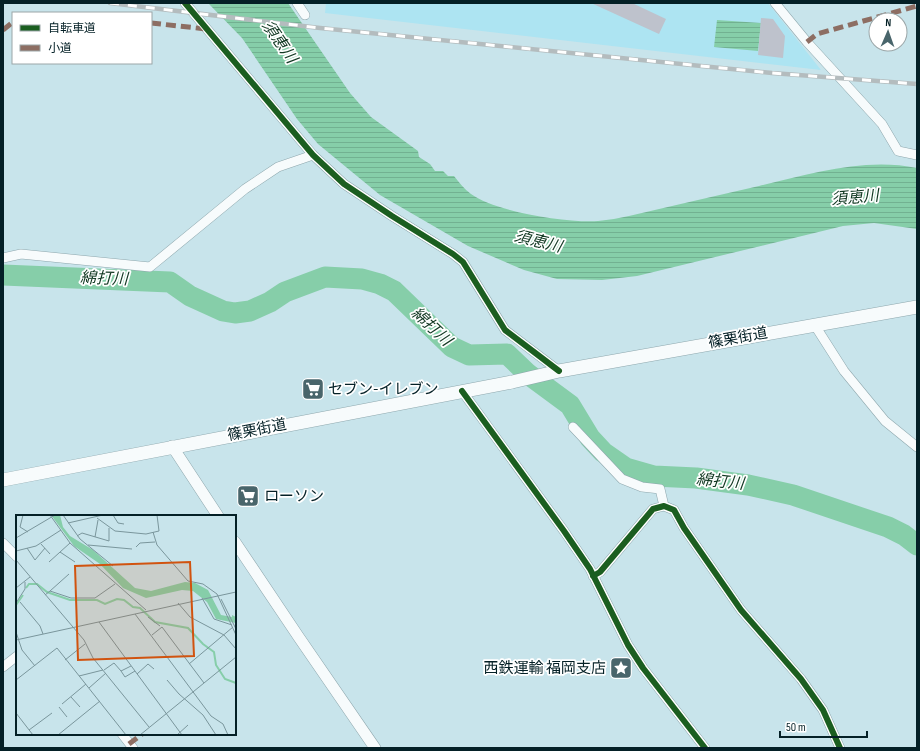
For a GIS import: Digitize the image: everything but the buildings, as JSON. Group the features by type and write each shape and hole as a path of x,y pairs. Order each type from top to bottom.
{"main road":[{"name":"篠栗街道","path":"3,480 172,446 512,382 559,371 814,324 917,307"}],"street":[{"path":"185,3 313,155 344,184 453,254 462,262 505,330 559,371"},
{"path":"297,3 305,15"},
{"path":"775,3 806,42 882,124 898,151 917,155"},
{"path":"3,258 21,254 150,267 245,189 278,167 313,155"},
{"path":"814,324 844,371 885,421 917,447"},
{"path":"462,391 564,531 593,576 628,645 643,668 705,748"},
{"path":"573,427 622,479 642,487 660,489 664,506"},
{"path":"172,446 217,515"},
{"path":"593,576 600,572 653,509 664,506 674,510 684,528 741,610 804,684 823,710 840,748"},
{"path":"3,542 16,556"},
{"path":"236,543 375,748"},
{"path":"3,667 16,657"},
{"path":"123,735 133,748"}],"shaded area":[{"path":"326,3 768,3 821,70 325,13"}],"water":[{"name":"須恵川","path":"208,3 288,3 350,93 371,117 418,151 419,157 430,164 435,171 443,171 448,176 454,176 471,194 497,206 551,218 585,221 610,220 837,168 877,164 897,165 917,168 917,229 874,223 843,226 637,276 602,280 557,279 524,270 468,246 380,195 318,144 297,119 242,38"},
{"path":"717,20 761,23 758,51 714,47"}],"waterway":[{"name":"綿打川","path":"3,275 170,282 190,296 223,311 235,313 250,311 270,302 285,292 325,277 362,279 380,284 394,291 452,347 469,355 507,354 528,374 570,405 590,438 603,452 626,468 654,476 696,478 748,485 793,495 888,527 904,535 917,545"}],"railway":[{"path":"110,3 320,28 772,73 917,84"}],"marked path":[{"path":"807,42 817,34 917,6"},
{"path":"3,30 12,23"},
{"path":"152,23 206,29"},
{"path":"129,744 141,735"}],"cycle path":[{"path":"185,3 313,155 344,184 453,254 463,262 505,330 559,371"},
{"path":"462,391 590,569 628,645 643,668 705,748"},
{"path":"593,576 600,572 653,509 664,506 674,510 684,528 741,610 801,679 823,710 840,748"}],"place":[{"name":"セブン-イレブン","path":"313,389"},
{"name":"ローソン","path":"248,496"},
{"name":"西鉄運輸 福岡支店","path":"621,668"}]}
